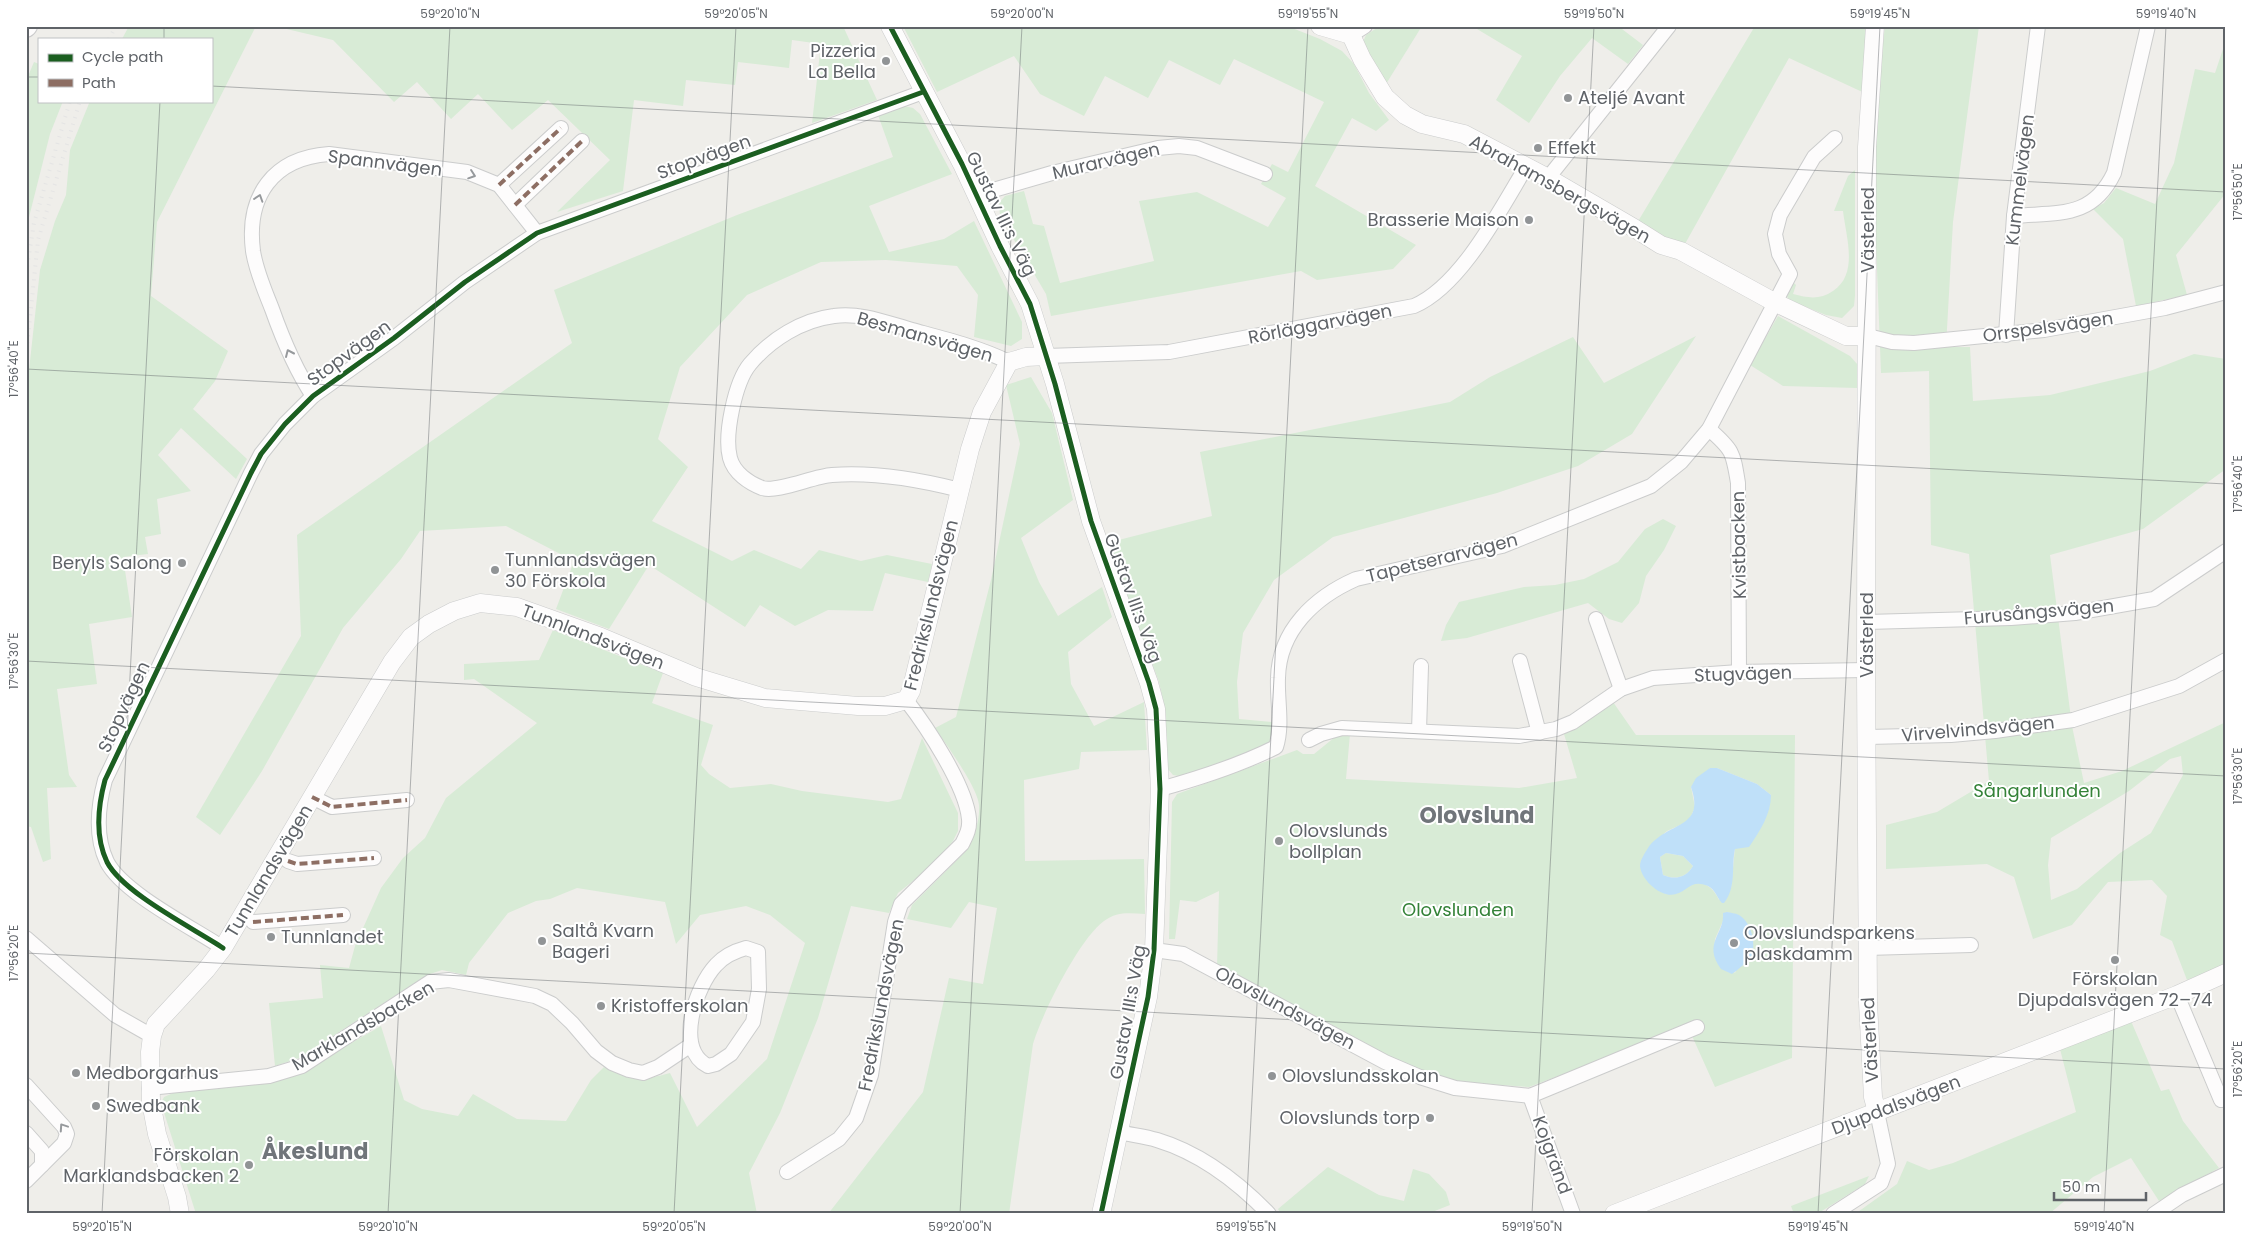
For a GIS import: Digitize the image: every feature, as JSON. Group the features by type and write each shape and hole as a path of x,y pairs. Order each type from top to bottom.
{"street":[{"name":"Gustav III:s Väg","path":"890,26 962,164 1030,304 1055,384 1090,521 1149,683 1156,709 1160,789 1154,950 1148,997 1100,1214"},
{"name":"Abrahamsbergsvägen","path":"1320,26 1358,31 1362,59 1385,97 1405,115 1422,124 1464,134 1548,178 1661,245 1681,251 1774,302 1846,336 1868,336"},
{"path":"1548,178 1669,26"},
{"name":"Västerled","path":"1833,1214 1881,1183 1888,1164 1873,1097 1867,948 1867,147 1876,26"},
{"name":"Kummelvägen","path":"2006,335 2014,216 2038,26"},
{"path":"2014,216 2076,210 2093,202 2106,189 2114,173 2148,26"},
{"name":"Stopvägen","path":"223,948 155,906 121,880 108,863 100,840 99,803 105,780 251,473 261,454 285,424 313,396 394,338 465,282 537,232 923,92"},
{"path":"498,185 561,128"},
{"path":"1774,302 1790,274 1779,254 1775,234 1780,215 1814,156 1834,138"},
{"path":"515,205 582,141"},
{"name":"Murarvägen","path":"976,195 1134,153 1179,146 1197,148 1265,174"},
{"name":"Spannvägen","path":"313,396 299,375 281,334 254,253 252,235 255,213 261,191 275,173 307,156 329,154 467,172 498,185 537,232"},
{"name":"Rörläggarvägen","path":"1046,356 1169,352 1414,306 1437,292 1484,237 1526,167"},
{"name":"Orrspelsvägen","path":"1868,336 1892,342 1914,343 2006,335 2164,308 2226,292"},
{"name":"Tapetserarvägen","path":"1160,789 1187,782 1258,756 1276,747 1280,735 1278,676 1283,648 1299,618 1322,596 1356,579 1502,546 1651,486 1681,462 1709,429 1774,302"},
{"name":"Besmansvägen","path":"960,490 938,484 853,475 830,475 803,480 782,487 765,489 749,482 739,473 731,459 729,446 731,417 742,378 749,365 774,341 811,322 836,316 865,317 970,346 1008,362"},
{"path":"1008,362 1026,357 1046,356"},
{"name":"Fredrikslundsvägen","path":"787,1172 838,1138 856,1118 872,1075 895,922 901,904 962,844 968,834 970,820 966,802 958,784 922,720 906,700 914,678 960,490 982,412 1008,362"},
{"name":"Kvistbacken","path":"1709,429 1729,447 1735,462 1738,483 1739,672"},
{"name":"Furusångsvägen","path":"1867,622 2011,618 2075,613 2154,599 2226,551"},
{"name":"Tunnlandsvägen","path":"180,1214 177,1198 157,1134 149,1088 150,1052 156,1024 206,970 223,948 392,662 411,637 429,624 454,611 480,603 517,607 602,637 696,677 766,698 858,706 885,706 906,700"},
{"path":"1596,619 1621,689"},
{"name":"Virvelvindsvägen","path":"1868,737 1951,735 2073,720 2179,686 2226,660"},
{"path":"1520,661 1539,733"},
{"path":"1419,731 1421,666"},
{"name":"Stugvägen","path":"1309,740 1320,734 1342,728 1519,736 1539,733 1572,722 1621,689 1653,678 1739,672 1866,670"},
{"name":"Tunnlandsvägen","path":"312,797 332,807 407,800"},
{"name":"Tunnlandsvägen","path":"288,861 297,864 374,858"},
{"name":"Tunnlandsvägen","path":"252,922 343,915"},
{"path":"26,938 115,1016 152,1036"},
{"path":"1867,948 1971,945"},
{"path":"746,948 758,952 759,989 753,1022 731,1054 716,1064 708,1066 699,1062 691,1045 689,1030 693,1009 708,975 717,963 735,951 746,948"},
{"name":"Olovslundsvägen","path":"1154,950 1183,954 1385,1062 1420,1077 1455,1088 1530,1096 1696,1027"},
{"name":"Djupdalsvägen","path":"1614,1214 2177,995 2226,973"},
{"name":"Marklandsbacken","path":"149,1088 269,1076 302,1066 430,982 449,980 535,996 552,1004 572,1023 596,1051 612,1064 629,1070 643,1073 658,1067 691,1045"},
{"path":"2177,995 2221,1100"},
{"path":"26,1085 64,1127 68,1134 64,1143 26,1181"},
{"name":"Kojgränd","path":"1530,1096 1573,1214"},
{"path":"26,1132 42,1151 42,1165"},
{"path":"1119,1132 1158,1140 1225,1174 1249,1193 1269,1214"},
{"path":"2154,1214 2182,1195 2224,1177"}],"green space":[{"path":"129,26 256,26 157,222 151,296 228,351 215,381 193,409 247,459 236,479 181,428 158,455 191,491 157,499 161,534 145,537 148,554 123,557 132,617 89,624 97,684 57,689 69,775 77,787 47,788 51,859 43,862 31,827 26,826 26,407 40,270 55,221 66,195 70,150 90,102 212,102 212,38 123,38"},
{"path":"274,26 843,26 877,100 812,123 821,44 792,40 789,68 738,62 735,85 686,80 683,106 634,100 623,191 557,212 610,160 548,100 512,130 478,94 451,119 417,82 394,102 333,40"},
{"path":"903,26 1287,26 1320,39 1342,51 1354,64 1369,93 1389,120 1376,131 1352,118 1315,186 1416,245 1393,269 1317,280 1301,271 1051,316 1046,294 1000,216 999,203 1005,196 1024,191 1033,224 1044,226 1060,283 1154,261 1139,201 1197,192 1268,227 1286,198 1261,184 1272,164 1288,172 1324,102 1234,59 1220,85 1169,60 1148,98 1105,76 1084,116 1040,94 1014,56 937,92"},
{"path":"1380,26 1422,26 1386,84 1363,42 1366,35"},
{"path":"1472,26 1618,26 1643,45 1628,64 1592,38 1560,76 1529,123 1496,100 1522,56"},
{"path":"1755,26 1878,26 1871,96 1789,58 1681,251 1634,228"},
{"name":"Sångarlunden","path":"1885,26 1979,26 1953,222 1946,347 1970,347 1973,401 2050,395 2150,371 2194,354 2226,359 2226,469 2143,529 2050,555 2072,726 2084,783 2122,771 2226,722 2226,964 2187,980 2172,941 2160,935 2167,896 2152,880 2108,882 2072,925 2033,939 2014,877 1987,864 1886,869 1886,825 1937,812 1989,781 1969,554 1931,545 1929,371 1881,373 1872,140","holes":["2181,756 2183,775 2151,833 2120,853 2077,889 2051,900 2048,865 2051,838 2129,791 2170,759"]},
{"path":"2226,40 2226,193 2176,255 2187,295 2136,306 2123,239 2093,209 2104,203 2116,188 2155,204 2174,163 2195,69 2215,73"},
{"path":"34,62 38,64 38,102 63,102 50,134 26,229 26,81"},
{"path":"904,106 913,108 920,114 952,174 869,206 889,252 944,239 974,221 1022,322 1022,339 1011,346 974,337 978,295 957,266 886,260 821,262 747,295 680,367 658,439 688,467 652,521 732,561 754,550 801,569 819,550 861,561 887,555 932,564 928,582 885,573 873,611 828,610 795,626 760,605 745,627 649,565 609,629 556,609 574,561 506,526 420,531 401,559 343,628 262,771 220,835 196,817 301,636 297,535 572,343 554,290 737,215 893,157 878,115"},
{"path":"1855,170 1855,296 1854,306 1842,318 1826,315 1791,301 1787,297 1794,283 1796,285 1793,294 1809,297 1823,296 1841,284 1846,275 1849,254 1843,211 1834,211 1848,176"},
{"path":"1778,316 1850,356 1858,365 1857,388 1783,386 1750,365"},
{"path":"1696,336 1632,434 1578,466 1497,493 1333,537 1274,580 1243,633 1237,682 1239,719 1273,722 1276,747 1179,776 1173,775 1167,768 1165,709 1159,682 1107,543 1212,516 1200,452 1450,402 1490,377 1573,337 1604,383"},
{"path":"1031,377 1052,413 1073,500 1021,538 1039,582 1058,616 1102,587 1112,617 1068,652 1071,684 1094,726 1144,702 1147,750 1081,752 1079,769 1024,780 1025,861 1144,859 1145,914 1124,913 1114,916 1104,921 1094,930 1062,978 1044,1015 1033,1044 1009,1214 828,1214 923,1092 949,978 983,984 997,908 969,902 951,928 907,919 912,905 965,852 974,835 977,824 979,805 977,797 961,766 935,728 956,717 991,580 1020,444 1006,385"},
{"path":"1663,519 1676,526 1664,550 1646,576 1639,603 1622,623 1609,619 1588,603 1467,638 1441,641 1446,625 1459,602 1524,587 1555,585 1584,579 1618,562 1645,529"},
{"path":"553,630 663,673 652,703 713,725 701,765 709,774 730,788 771,784 802,791 888,802 901,799 922,738 958,813 958,831 953,841 933,865 898,893 889,913 851,906 818,1018 780,1113 749,1173 757,1214 196,1214 161,1103 164,1097 173,1093 255,1084 304,1070 381,1026 404,1100 422,1109 458,1116 473,1094 517,1119 566,1121 591,1080 604,1067 629,1078 636,1079 651,1078 670,1073 697,1127 767,1059 805,943 770,915 746,906 700,915 676,944 665,902 577,888 550,899 536,901 508,913 469,963 466,975 442,970 427,975 299,1058 275,1066 269,1003 323,998 320,965 349,968 355,946 381,888 403,858 425,838 446,798 537,723 474,679 464,680 464,664 539,660"},
{"name":"Olovslunden","path":"1613,702 1636,735 1795,735 1792,1058 1715,1087 1688,1027 1529,1087 1456,1082 1423,1071 1389,1056 1312,1014 1217,967 1219,891 1196,902 1180,900 1175,939 1169,939 1172,802 1177,794 1297,750 1303,754 1314,754 1335,737 1350,734 1346,779 1519,788 1577,778 1564,734","holes":["1710,768 1717,768 1757,784 1771,795 1735,848 1731,888 1719,900 1712,889 1701,883 1691,884 1677,892 1665,894 1650,846 1667,831 1689,821 1695,807 1691,787","1727,912 1740,916 1752,935 1753,941 1743,965 1737,968 1735,973 1714,952 1715,939"]},
{"path":"1666,853 1683,856 1693,866 1680,877 1663,875 1660,857"},
{"path":"2131,1021 2161,1091 2169,1089 2183,1121 2219,1168 2159,1201 2131,1158 2093,1177 2049,1214 1855,1214 1897,1184 1907,1161 1929,1170 1953,1163 2076,1112 2060,1049"},
{"path":"1328,1167 1379,1195 1404,1201 1413,1169 1429,1174 1446,1192 1450,1205 1427,1214 1281,1214 1278,1209"},
{"path":"1869,1176 1865,1184 1817,1214 1794,1214 1791,1206"}],"water":[{"path":"1710,768 1717,768 1757,784 1771,795 1767,816 1749,847 1735,849 1731,890 1724,903 1722,903 1710,887 1702,884 1694,884 1676,894 1665,894 1653,887 1641,871 1640,866 1645,852 1656,839 1689,818 1693,811 1694,801 1691,787 1696,778","holes":["1666,853 1683,856 1693,866 1687,873 1676,878 1663,875 1660,857"]},
{"name":"Olovslundsparkens plaskdamm","path":"1723,913 1739,915 1747,922 1753,938 1751,957 1732,974 1721,969 1714,952 1714,945 1723,920"}],"railway":[{"path":"110,38 116,26"},
{"path":"26,273 34,223 70,102"},
{"path":"26,357 38,240 80,102"}],"marked path":[{"path":"499,185 561,128"},
{"path":"515,205 582,141"},
{"path":"312,797 332,807 407,800"},
{"path":"288,861 297,864 374,858"},
{"path":"253,922 343,915"}],"cycle path":[{"path":"890,26 962,164 1000,246 1030,304 1055,384 1091,521 1149,683 1156,709 1160,789 1154,950 1148,997 1101,1214"},
{"path":"223,948 143,898 115,874 103,852 99,832 99,811 105,780 251,473 261,454 285,424 313,396 394,338 465,282 537,233 923,92"}],"place":[{"name":"Pizzeria La Bella","path":"886,61"},
{"name":"Ateljé Avant","path":"1568,98"},
{"name":"Effekt","path":"1538,148"},
{"name":"Brasserie Maison","path":"1529,220"},
{"name":"Beryls Salong","path":"182,563"},
{"name":"Tunnlandsvägen 30 Förskola","path":"495,570"},
{"name":"Olovslunds bollplan","path":"1279,841"},
{"name":"Tunnlandet","path":"271,937"},
{"name":"Saltå Kvarn Bageri","path":"542,941"},
{"name":"Olovslundsparkens plaskdamm","path":"1734,943"},
{"name":"Förskolan Djupdalsvägen 72–74","path":"2115,960"},
{"name":"Kristofferskolan","path":"601,1006"},
{"name":"Medborgarhus","path":"76,1073"},
{"name":"Olovslundsskolan","path":"1272,1076"},
{"name":"Swedbank","path":"96,1106"},
{"name":"Olovslunds torp","path":"1430,1118"},
{"name":"Förskolan Marklandsbacken 2","path":"249,1165"}],"district":[{"name":"Olovslund","path":"1477,815"},
{"name":"Åkeslund","path":"315,1151"}]}
